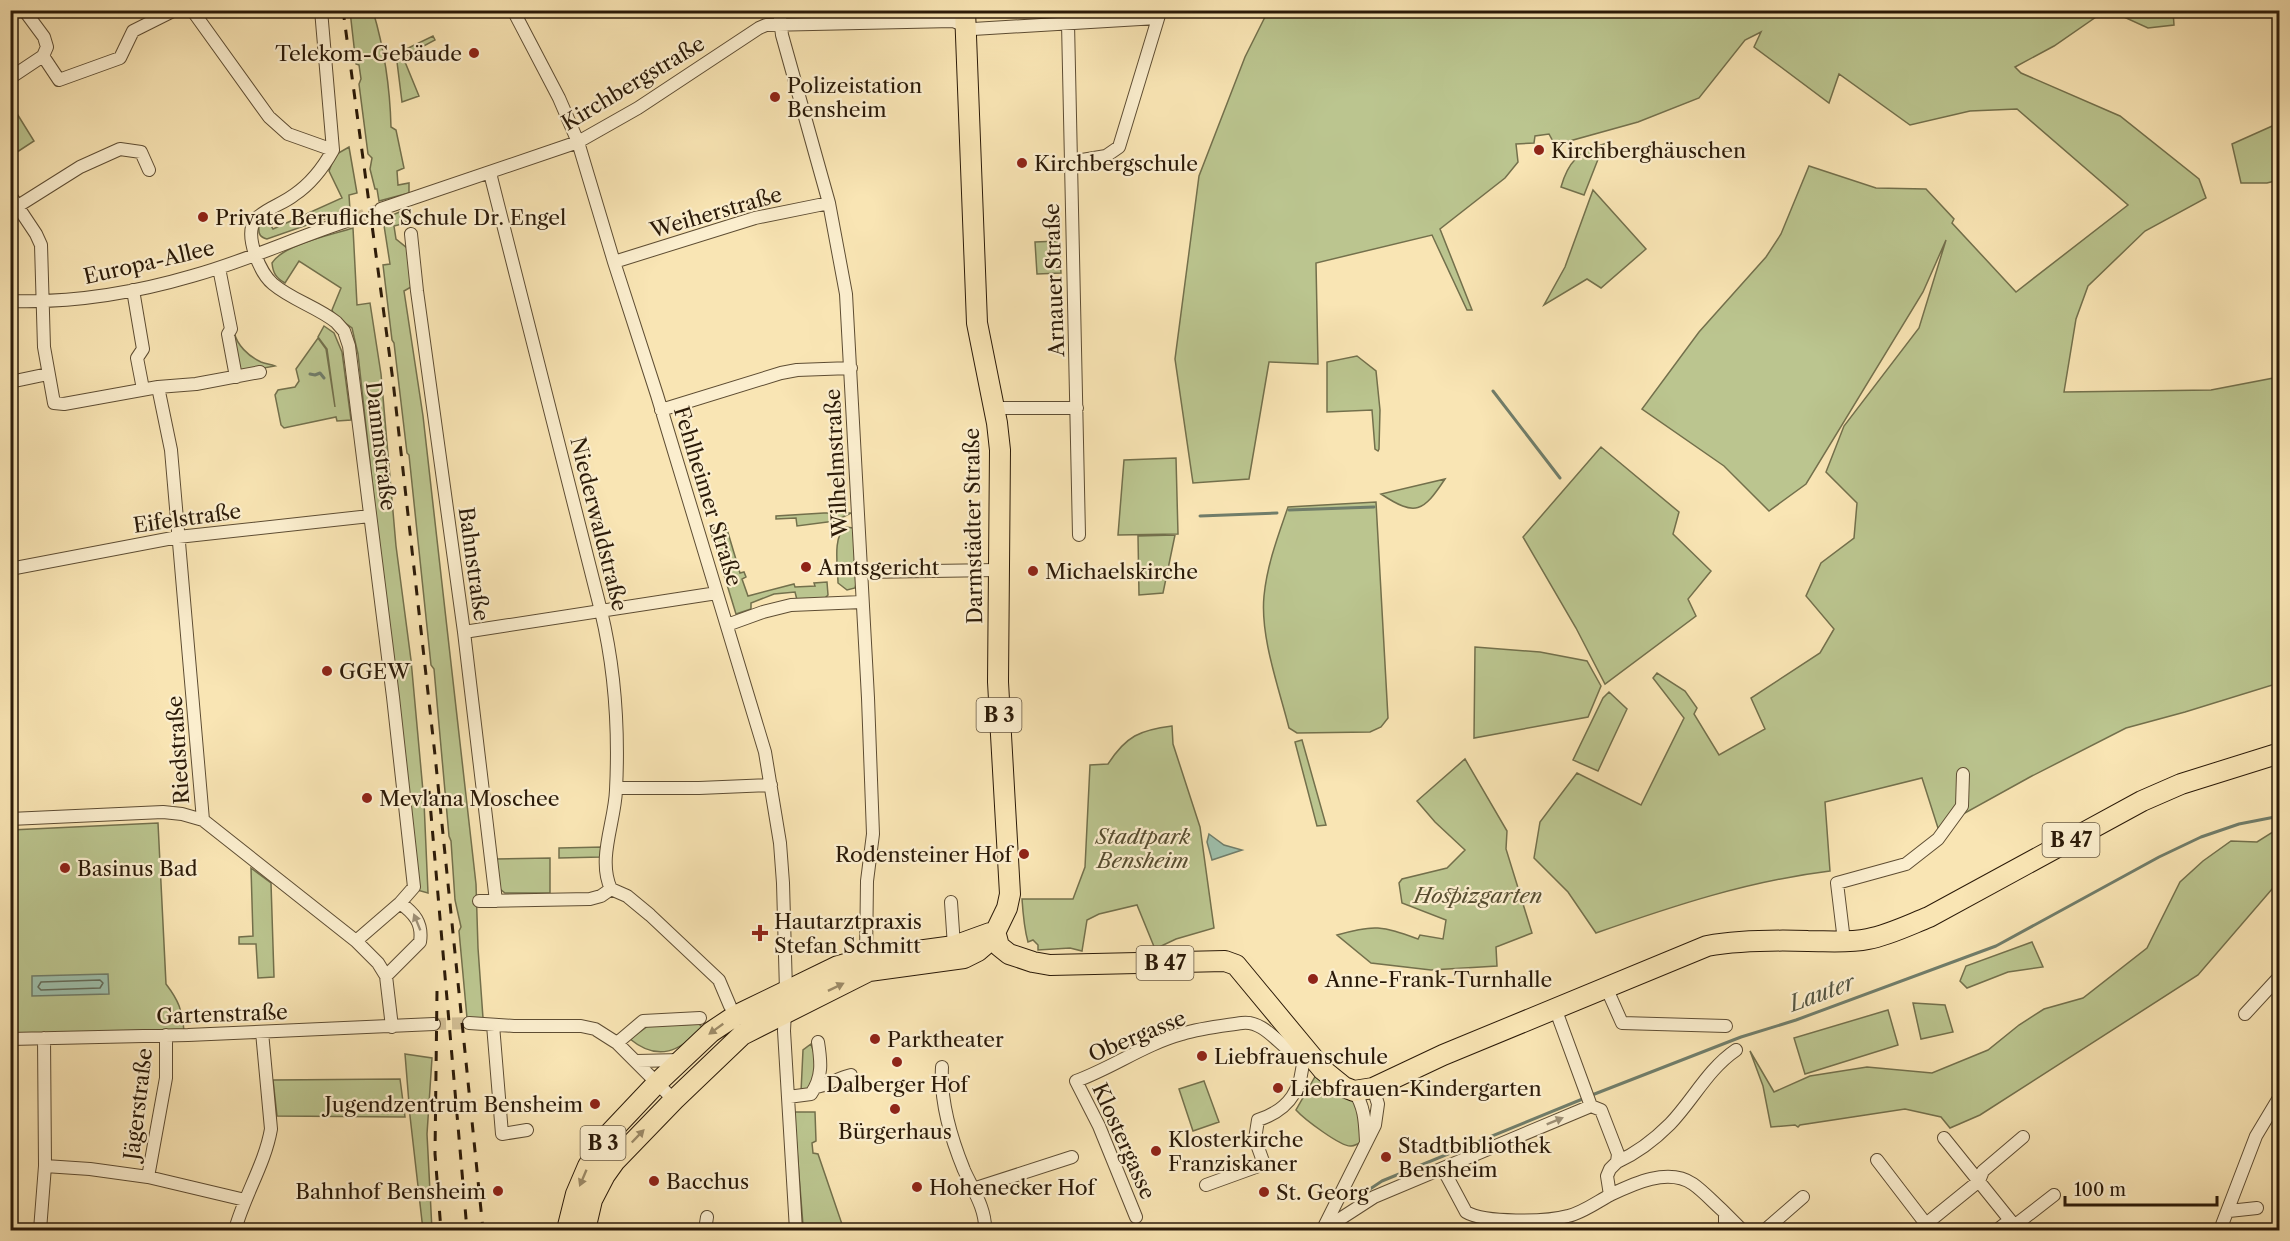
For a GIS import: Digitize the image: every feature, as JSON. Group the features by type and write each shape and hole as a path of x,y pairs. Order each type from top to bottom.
{"main road":[{"name":"Darmstädter Straße","path":"964,18 976,312 1000,450 998,570 1000,739 1010,894 1007,908 995,931"},
{"name":"B 47","path":"959,952 1022,958 1033,962 1059,965 1226,961 1236,965 1251,982 1305,1054 1344,1087 1364,1089 1690,952 1730,942 1868,939 1929,917 2142,801 2181,784 2280,753"},
{"name":"B 3","path":"577,1224 597,1187 615,1161 742,1035 869,971 982,948 995,931"},
{"path":"995,931 1022,958"},
{"name":"B 3","path":"577,1224 576,1194 588,1166 606,1137 657,1083 711,1032 735,1016 838,966 866,958 959,952"}],"street":[{"path":"10,78 42,56 47,47 44,37 24,10"},
{"path":"42,56 60,80 120,58 133,31 175,10"},
{"path":"192,10 269,117 288,134 333,150"},
{"path":"254,254 252,228 255,221 294,196 311,181 323,168 333,150 321,10"},
{"name":"Fehlheimer Straße","path":"513,10 559,98 578,142 765,752 780,843 783,883 786,991 783,1013 799,1230"},
{"name":"Wilhelmstraße","path":"779,10 780,24 830,203 846,294 873,834 867,880 866,958"},
{"path":"1070,162 1106,156 1119,147 1159,14"},
{"name":"Kirchbergstraße","path":"381,209 578,142 638,108 759,28 780,24 953,21 964,18 974,28 1068,23 1159,14"},
{"name":"Arnauer Straße","path":"1068,23 1079,535"},
{"path":"18,206 80,167 120,149 141,152 149,170"},
{"name":"Niederwaldstraße","path":"490,173 601,611 610,656 615,694 616,788 605,873 611,890"},
{"path":"10,195 41,245 44,348 54,403 64,404 143,389 196,384 260,372"},
{"name":"Weiherstraße","path":"614,262 755,218 830,203"},
{"name":"Europa-Allee","path":"10,301 84,298 181,279 219,268 353,219"},
{"name":"Bahnstraße","path":"411,234 464,632 496,901"},
{"name":"Dammstraße","path":"254,254 260,269 275,285 326,314 344,331 349,346 393,697 414,887 400,903 356,941"},
{"path":"219,268 231,329 228,334 236,377"},
{"path":"133,290 143,349 137,358 143,389"},
{"path":"661,410 781,373 797,370 851,368"},
{"path":"10,382 48,374"},
{"name":"Riedstraße","path":"158,387 171,450 203,820 356,941 378,963 386,976"},
{"path":"993,408 1077,408"},
{"name":"Eifelstraße","path":"10,569 178,537 370,516"},
{"path":"861,572 998,570"},
{"path":"464,632 717,593"},
{"path":"727,625 791,605 862,602"},
{"path":"1844,941 1837,883 1905,864 1938,839 1962,806 1963,774"},
{"path":"616,788 771,785"},
{"path":"10,819 163,812 183,814 203,820"},
{"path":"479,901 590,899 611,890 627,896 719,980 730,1006"},
{"path":"951,902 959,952"},
{"path":"392,1027 386,976 420,942 421,936 414,914 400,903"},
{"path":"2245,1014 2280,976"},
{"path":"1606,987 1622,1023 1726,1026"},
{"path":"1555,1008 1589,1100 1601,1110 1616,1145 1617,1162"},
{"path":"617,1042 643,1021 700,1018"},
{"name":"Obergasse","path":"1076,1081 1182,1034 1242,1023 1253,1022 1261,1026 1290,1052 1305,1054"},
{"path":"469,1023 587,1027 602,1032 617,1042 674,1100"},
{"name":"Gartenstraße","path":"10,1039 262,1032 434,1024"},
{"path":"493,1025 502,1134 526,1130"},
{"path":"235,1230 269,1140 271,1129 262,1032"},
{"name":"Jägerstraße","path":"148,1177 166,1078 166,1035"},
{"path":"40,1230 45,1166 44,1038"},
{"path":"788,1097 812,1094 816,1087 821,1062 818,1042"},
{"path":"1614,1193 1607,1176 1610,1169 1657,1136 1671,1123 1720,1061 1736,1050"},
{"path":"1206,1185 1264,1164 1255,1140 1258,1120 1274,1115 1290,1102 1305,1054"},
{"path":"637,1061 682,1059"},
{"path":"942,1067 941,1084 948,1125 986,1218 985,1230"},
{"path":"816,1087 830,1085 840,1077 851,1075"},
{"name":"Klostergasse","path":"1076,1081 1099,1126 1136,1217"},
{"path":"1364,1089 1362,1102 1366,1143"},
{"path":"1323,1230 1375,1125 1378,1104 1364,1089"},
{"path":"2220,1230 2256,1136 2280,1095"},
{"path":"1323,1230 1374,1197 1443,1168 1589,1100"},
{"path":"1877,1160 1922,1227 1979,1181 1983,1171 2023,1137"},
{"path":"1944,1138 2014,1226"},
{"path":"973,1189 1072,1157"},
{"path":"45,1166 148,1177 245,1200"},
{"path":"1443,1168 1466,1212 1476,1216 1511,1221 1568,1216 1637,1182 1662,1178 1692,1183 1742,1230"},
{"path":"1997,1230 2014,1226 2054,1195"},
{"path":"1765,1230 1803,1197"},
{"path":"2229,1211 2257,1208"},
{"path":"1725,1213 1725,1230"},
{"path":"705,1230 707,1217"}],"green space":[{"path":"350,11 373,11 386,68 391,127 396,130 404,168 397,171 398,185 409,183 409,193 379,201 370,169 372,158 368,154 359,84 361,79 359,65 356,64"},
{"path":"1268,11 2173,11 2174,25 2148,28 2124,17 2099,15 2054,46 2015,67 2021,73 2120,116 2199,179 2206,198 2145,231 2088,286 2076,319 2064,392 2211,390 2279,377 2279,683 2126,728 2030,777 1938,828 1922,778 1825,802 1830,871 1740,888 1682,904 1596,933 1568,892 1534,858 1540,822 1577,773 1641,805 1684,718 1653,678 1657,673 1685,691 1697,708 1694,714 1719,755 1765,729 1751,698 1820,653 1834,629 1806,596 1821,563 1854,538 1857,503 1826,472 1844,426 1919,328 1946,240 1923,292 1806,484 1769,511 1724,466 1642,409 1699,332 1766,257 1781,234 1809,166 1876,188 1926,189 1954,219 1952,223 2016,292 2128,205 2017,109 1970,111 1910,125 1839,74 1829,103 1754,47 1761,32 1745,40 1699,98 1638,122 1555,145 1549,134 1535,136 1534,143 1516,144 1518,162 1505,178 1440,229 1472,310 1467,310 1432,235 1316,263 1318,364 1269,362 1249,479 1193,483 1175,359 1199,176 1245,57"},
{"path":"433,36 435,40 403,57 419,96 402,102 396,54"},
{"path":"16,112 34,141 11,156 11,116"},
{"path":"2279,123 2279,180 2267,183 2241,183 2232,144"},
{"path":"1604,144 1584,195 1561,187 1571,164 1581,154"},
{"path":"349,147 357,193 349,195 350,210 267,239 261,236 259,226 267,219 273,229 342,198 329,171 335,155"},
{"path":"1593,190 1646,249 1601,288 1587,279 1544,305 1565,267"},
{"path":"409,208 406,223 394,226 396,239 407,248 411,287 404,291 423,416 476,884 483,1018 467,1018 459,931 461,927 455,900 434,669 431,665 409,455 383,265 390,264 383,219"},
{"path":"353,228 357,305 370,303 381,374 396,546 411,660 424,802 428,893 417,890 358,354 352,328 334,315 332,310 341,288 299,261 285,283 276,275 272,263 278,256 297,245"},
{"path":"1059,241 1061,273 1037,274 1035,242"},
{"path":"324,326 334,333 342,352 351,420 337,421 336,417 284,428 281,425 275,395 278,390 295,387 299,381 296,369 318,338 326,349 335,407 327,349 318,337"},
{"path":"234,332 240,346 252,357 275,366 242,372 237,370"},
{"path":"1357,356 1376,371 1380,410 1378,451 1375,449 1372,410 1327,412 1327,362"},
{"path":"1601,447 1679,512 1673,534 1711,571 1688,599 1696,616 1605,684 1576,628 1523,537"},
{"path":"1176,458 1178,534 1118,535 1124,460"},
{"path":"1445,479 1431,498 1418,508 1403,506 1381,494"},
{"path":"1376,502 1388,718 1381,727 1370,732 1297,733 1289,728 1271,662 1265,628 1265,584 1280,529 1288,507"},
{"path":"851,513 835,521 797,526 796,518 776,519 776,516"},
{"path":"726,526 740,573 744,572 746,577 742,579 748,596 794,584 795,587 815,586 814,583 827,582 828,595 824,599 797,600 795,592 774,594 751,603 751,609 736,614 710,529"},
{"path":"846,527 853,528 857,580 855,588 847,590 838,583 837,561 837,544"},
{"path":"1175,535 1163,593 1139,595 1138,536"},
{"path":"1475,647 1540,652 1587,661 1601,686 1588,717 1474,738"},
{"path":"1609,692 1627,709 1598,771 1573,760 1603,698"},
{"name":"Stadtpark Bensheim","path":"1172,726 1173,744 1200,827 1214,928 1176,939 1155,949 1137,905 1099,914 1087,920 1082,951 1070,948 1038,950 1038,945 1033,940 1028,942 1022,899 1073,899 1085,867 1090,765 1108,764 1121,747 1142,732"},
{"path":"1302,740 1326,825 1317,826 1295,742"},
{"name":"Hospizgarten","path":"1465,759 1507,831 1506,849 1532,933 1496,947 1497,966 1431,970 1371,963 1337,935 1360,929 1378,928 1418,939 1420,935 1443,939 1446,920 1402,903 1399,883 1402,879 1447,868 1465,850 1435,822 1417,801"},
{"path":"158,823 166,984 179,1006 184,1031 11,1035 11,830"},
{"path":"2279,828 2279,881 2198,975 1980,1115 1950,1128 1941,1117 1905,1109 1798,1127 1795,1125 1771,1127 1763,1086 1750,1051 1774,1092 1810,1076 1867,1067 1932,1073 1988,1050 2019,1025 2044,1009 2083,998 2147,948 2180,882 2203,861 2231,841 2257,842"},
{"path":"603,847 601,857 559,858 559,848"},
{"path":"550,858 550,893 505,893 500,889 496,859"},
{"path":"251,868 271,883 274,977 258,978 256,944 239,944 239,937 253,936"},
{"path":"2032,942 2043,967 2008,972 1967,988 1960,981 1966,966"},
{"path":"1913,1003 1945,1005 1953,1032 1921,1039"},
{"path":"1888,1010 1898,1045 1805,1074 1794,1038"},
{"path":"699,1024 704,1029 686,1043 668,1051 650,1051 630,1039 648,1026"},
{"path":"811,1044 817,1062 810,1090 801,1092 803,1050"},
{"path":"405,1054 432,1058 427,1134 432,1230 423,1230"},
{"path":"1316,1075 1359,1106 1360,1143 1351,1146 1339,1142 1314,1126 1296,1110"},
{"path":"400,1079 405,1117 277,1116 273,1080"},
{"path":"1204,1081 1219,1122 1193,1131 1179,1089"},
{"path":"794,1112 815,1112 816,1141 812,1143 813,1153 818,1154 844,1230 803,1225"}],"water":[{"path":"1209,834 1224,845 1242,850 1212,860 1207,842"},
{"path":"108,974 109,994 32,996 32,976"}],"waterway":[{"path":"310,374 320,373 324,378"},
{"path":"1493,391 1560,478"},
{"path":"1289,510 1374,507"},
{"path":"1200,516 1277,513"},
{"name":"Lauter","path":"1592,1095 1741,1037 1796,1020 1996,946 2159,857 2201,837 2239,824 2280,816"},
{"name":"Lauter","path":"1370,1189 1382,1181 1585,1098"}],"tunnel":[{"path":"353,219 381,209"},
{"path":"434,1024 469,1023"}],"railway":[{"path":"343,10 393,381 435,755 483,1230"},
{"path":"429,791 467,1230"},
{"path":"437,991 435,1154 441,1230"}],"place":[{"name":"Telekom-Gebäude","path":"474,53"},
{"name":"Polizeistation Bensheim","path":"775,97"},
{"name":"Kirchberghäuschen","path":"1539,150"},
{"name":"Kirchbergschule","path":"1022,163"},
{"name":"Private Berufliche Schule Dr. Engel","path":"203,217"},
{"name":"Amtsgericht","path":"806,567"},
{"name":"Michaelskirche","path":"1033,571"},
{"name":"GGEW","path":"327,671"},
{"name":"Mevlana Moschee","path":"367,798"},
{"name":"Rodensteiner Hof","path":"1024,854"},
{"name":"Basinus Bad","path":"65,868"},
{"name":"Hautarztpraxis Stefan Schmitt","path":"760,933"},
{"name":"Anne-Frank-Turnhalle","path":"1313,979"},
{"name":"Parktheater","path":"875,1039"},
{"name":"Liebfrauenschule","path":"1202,1056"},
{"name":"Dalberger Hof","path":"897,1062"},
{"name":"Liebfrauen-Kindergarten","path":"1278,1088"},
{"name":"Jugendzentrum Bensheim","path":"595,1104"},
{"name":"Bürgerhaus","path":"895,1109"},
{"name":"Klosterkirche Franziskaner","path":"1156,1151"},
{"name":"Stadtbibliothek Bensheim","path":"1386,1157"},
{"name":"Bacchus","path":"654,1181"},
{"name":"Hohenecker Hof","path":"917,1187"},
{"name":"Bahnhof Bensheim","path":"498,1191"},
{"name":"St. Georg","path":"1264,1192"}]}
